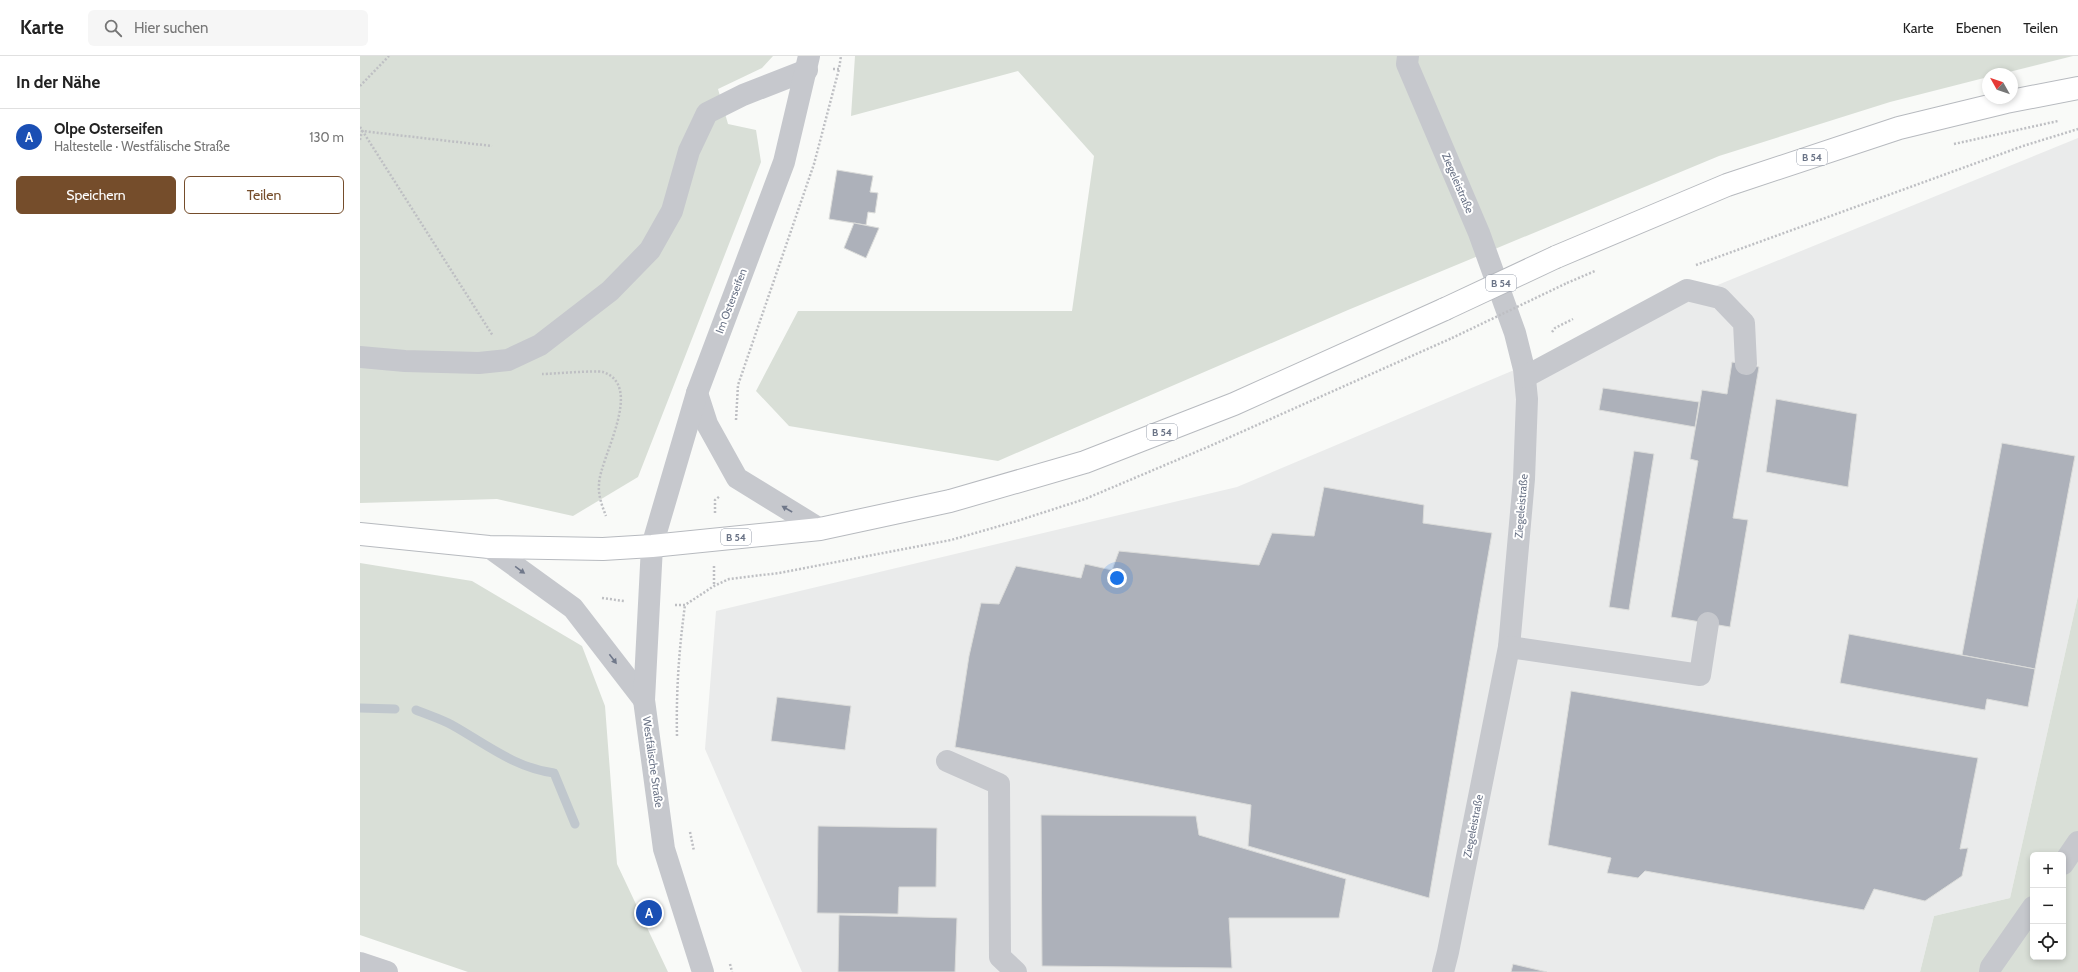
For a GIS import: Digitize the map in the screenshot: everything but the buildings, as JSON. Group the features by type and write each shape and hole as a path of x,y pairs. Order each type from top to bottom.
{"main road":[{"name":"B 54","path":"360,534 489,547 604,548 652,546 820,529 950,501 1085,462 1234,404 1367,346 1556,257 1727,185 1892,131 2006,102 2078,88"}],"street":[{"name":"Ziegeleistraße","path":"1408,56 1407,64 1479,233 1515,333 1525,373 1527,398 1524,479 1509,647 1450,945 1443,972"},
{"path":"360,357 405,361 471,362 508,360 540,345 577,318 610,291 650,250 672,211 689,151 707,113 808,63"},
{"name":"Im Osterseifen","path":"652,546 697,393 784,162 808,63"},
{"path":"1525,373 1687,290 1720,298 1744,323 1746,364"},
{"path":"697,393 707,424 737,478 820,529"},
{"name":"Westfälische Straße","path":"652,546 644,700 664,849 704,972"},
{"path":"489,547 573,608 644,700"},
{"path":"1509,647 1700,675 1708,623"},
{"path":"947,761 999,784 1000,957 1016,972"},
{"path":"2066,860 2078,842"},
{"path":"1990,972 1991,967 2030,911"},
{"path":"360,963 387,972"}],"path":[{"path":"360,86 389,56"},
{"path":"738,426 736,420 738,385 814,164 839,69"},
{"path":"1949,145 2063,120"},
{"path":"360,127 508,360 519,371 527,375 602,372 615,380 621,395 619,414 616,431 598,484 600,503 606,516"},
{"path":"1693,266 2023,146 2078,129"},
{"path":"360,140 362,131"},
{"path":"362,131 492,146"},
{"path":"1452,338 1567,283 1596,271"},
{"path":"1550,334 1555,328 1575,318"},
{"path":"677,742 676,698 678,656 685,606"},
{"path":"689,825 695,853"},
{"path":"727,957 732,972"}],"shaded area":[{"path":"360,56 773,56 762,68 718,89 728,124 756,130 761,162 638,477 573,516 497,499 360,503"},
{"path":"855,56 2073,56 2018,70 2018,68 1982,68 1982,79 1890,102 1719,156 1348,310 998,461 789,426 756,391 798,311 1072,311 1094,156 1018,71 851,116"},
{"path":"2078,138 2078,596 2010,898 1934,916 1920,972 802,972 705,749 716,611 1237,487 1654,311"},
{"path":"360,563 472,581 582,646 605,706 617,864 668,972 468,972 360,935"},
{"path":"2078,596 2078,972 1920,972 1934,916 2010,898"}],"waterway":[{"path":"360,708 395,709"},
{"path":"416,710 452,725 514,761 526,766 554,773 575,824"}],"place":[{"name":"Olpe Osterseifen","path":"649,913"}]}
